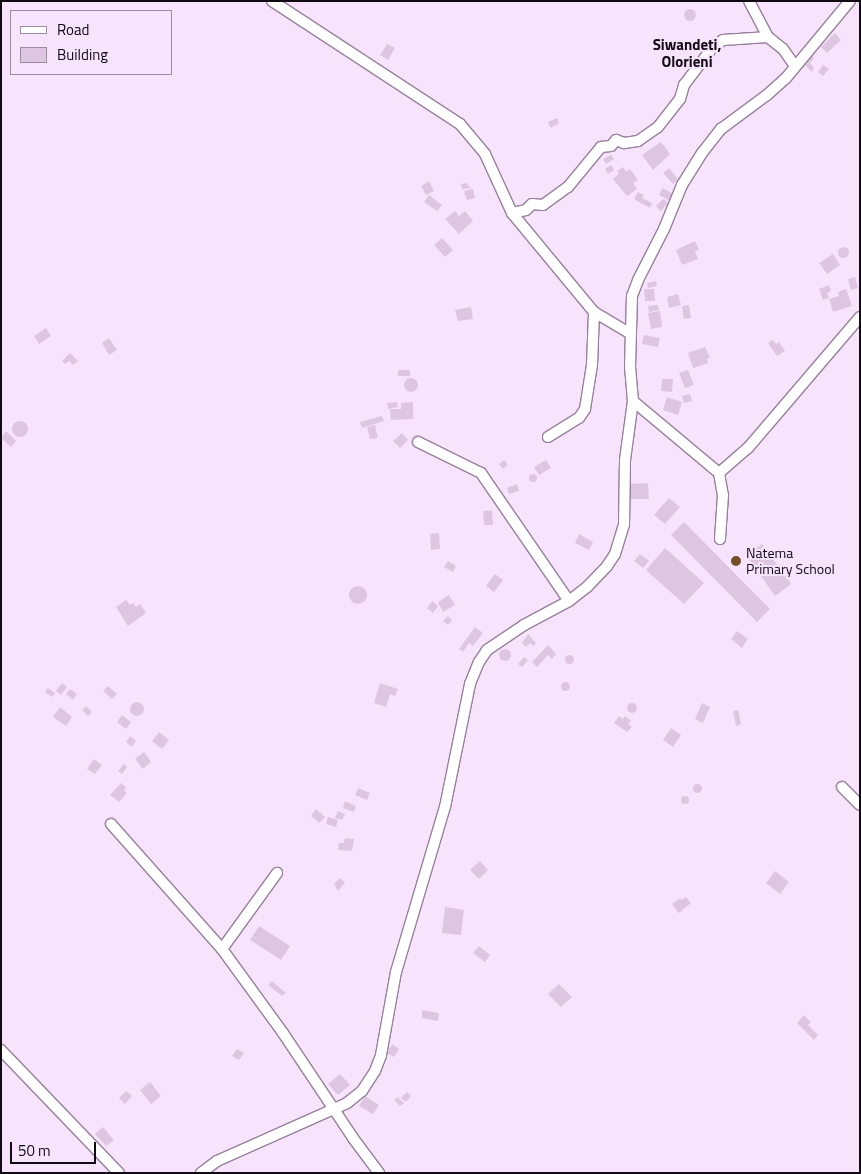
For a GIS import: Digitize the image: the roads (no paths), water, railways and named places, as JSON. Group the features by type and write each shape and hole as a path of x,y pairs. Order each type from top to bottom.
{"street":[{"path":"272,1 460,124 485,154 512,213 594,312 631,334"},
{"path":"749,1 768,36 783,49 795,66"},
{"path":"201,1173 217,1161 332,1108 347,1103 362,1091 378,1063 396,972 445,807 470,684 479,662 487,650 494,645 524,625 569,601 587,587 608,566 615,554 624,525 625,460 633,401 630,368 632,296 682,185 702,153 721,129 767,95 795,66 850,1"},
{"path":"512,213 526,210 532,204 543,204 568,187 601,146 611,146 616,140 624,143 638,141 658,127 680,99 684,85 713,47 723,40 768,36"},
{"path":"548,437 579,418 584,409 592,365 594,312"},
{"path":"719,473 748,448 860,317"},
{"path":"633,401 719,473 723,495 720,539"},
{"path":"418,442 481,473 569,601"},
{"path":"842,787 860,805"},
{"path":"111,824 222,949 283,1033 332,1108 379,1173"},
{"path":"222,949 277,873"},
{"path":"1,1050 119,1173"}],"place":[{"name":"Natema Primary School","path":"736,561"}],"district":[{"name":"Siwandeti, Olorieni","path":"687,52"}]}
